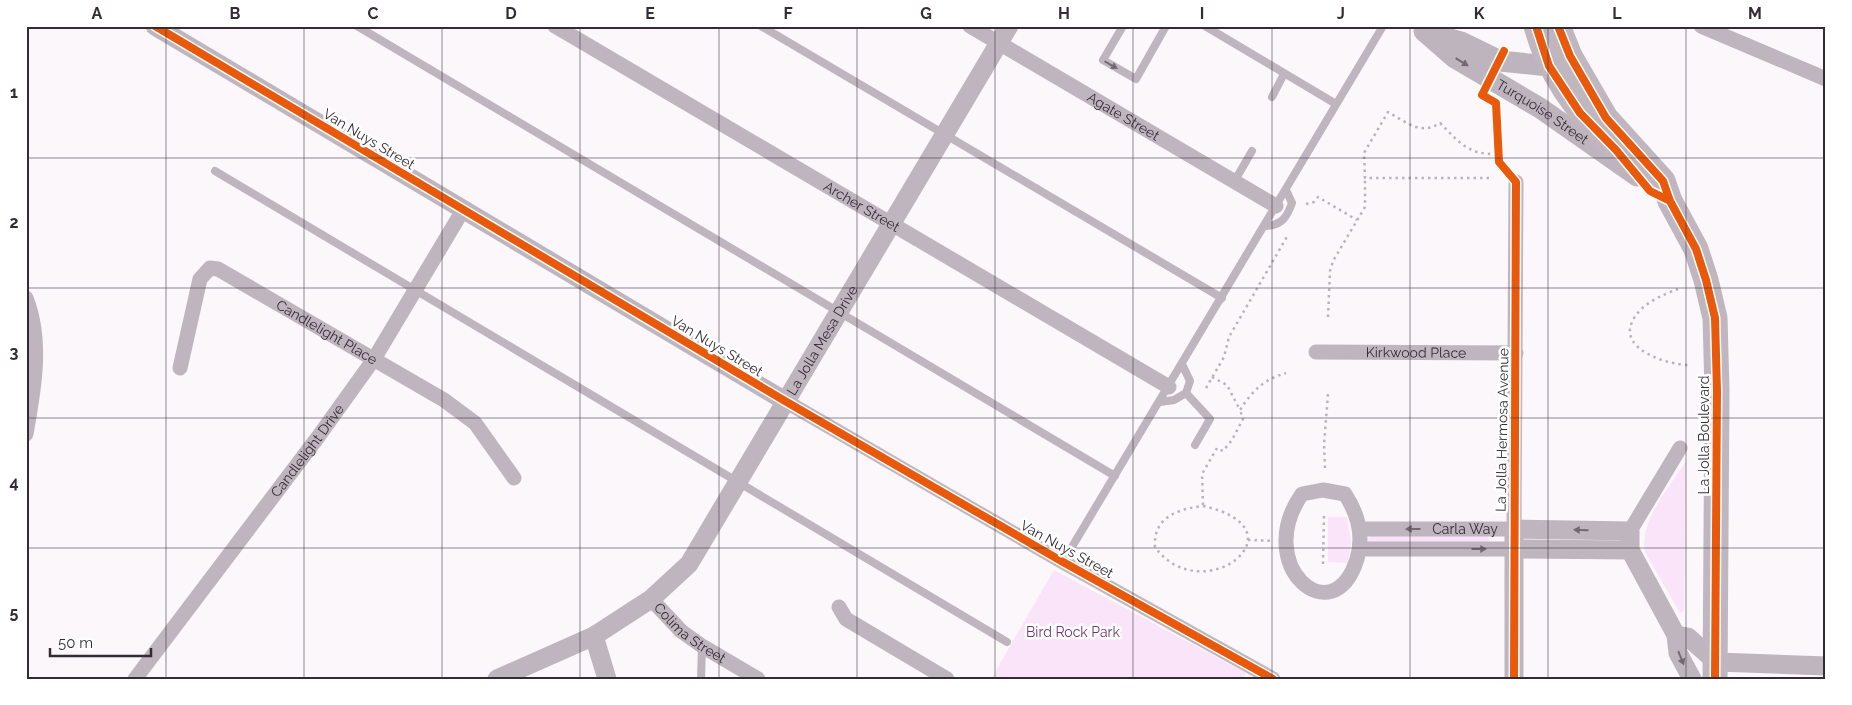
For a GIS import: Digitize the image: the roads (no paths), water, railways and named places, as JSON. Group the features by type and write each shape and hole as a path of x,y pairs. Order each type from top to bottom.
{"main road":[{"path":"1536,26 1549,66 1580,113 1650,191 1670,201"},
{"name":"La Jolla Boulevard","path":"1558,26 1570,56 1606,118 1663,181 1670,201 1696,249 1715,318 1717,392 1716,670"},
{"name":"Turquoise Street","path":"1419,29 1461,42 1500,61 1549,66 1569,78 1595,112 1606,118"},
{"name":"Turquoise Street","path":"1419,29 1455,58 1540,108 1637,176"}],"street":[{"name":"Van Nuys Street","path":"154,26 786,401 1063,562 1272,679"},
{"name":"Archer Street","path":"555,26 1169,387"},
{"name":"Agate Street","path":"970,26 1276,206"},
{"name":"La Jolla Mesa Drive","path":"497,679 594,636 651,598 689,564 739,483 1009,26"},
{"path":"1701,26 1826,80"},
{"name":"La Jolla Hermosa Avenue","path":"1514,679 1516,182"},
{"name":"Candlelight Drive","path":"135,679 318,437 374,359 464,210"},
{"name":"Candlelight Place","path":"180,368 200,278 210,268 218,268 444,400 475,424 514,478"},
{"path":"26,298 32,312 36,371 26,434"},
{"name":"Kirkwood Place","path":"1316,352 1516,354"},
{"path":"1680,448 1630,531 1630,550 1676,635 1678,653 1692,679"},
{"path":"1323,490 1345,494 1355,509 1360,529 1360,549 1348,579 1338,590 1323,592 1310,589 1296,578 1287,555 1287,524 1293,507 1302,494 1323,490"},
{"name":"Carla Way","path":"1360,529 1630,531"},
{"name":"Carla Way","path":"1360,549 1630,550"},
{"name":"Colima Street","path":"651,598 681,631 702,646 758,679"},
{"path":"839,607 846,619 947,679"},
{"path":"1676,635 1688,637 1716,670 1826,666"},
{"path":"594,636 607,679"}],"lane":[{"path":"357,26 1115,476"},
{"path":"761,26 1222,298"},
{"path":"1123,26 1103,60 1136,79 1166,26"},
{"path":"1205,26 1336,104"},
{"path":"1063,562 1266,226 1383,26"},
{"path":"1272,97 1284,74"},
{"path":"1234,182 1252,151"},
{"path":"215,171 1006,642"},
{"path":"1266,226 1279,224 1288,215 1292,203 1286,190"},
{"path":"1160,402 1174,400 1186,393 1190,381 1182,364"},
{"path":"1186,393 1210,419 1195,445"},
{"path":"702,646 702,679"}],"park label":[{"name":"Bird Rock Park","path":"1073,632"}]}
